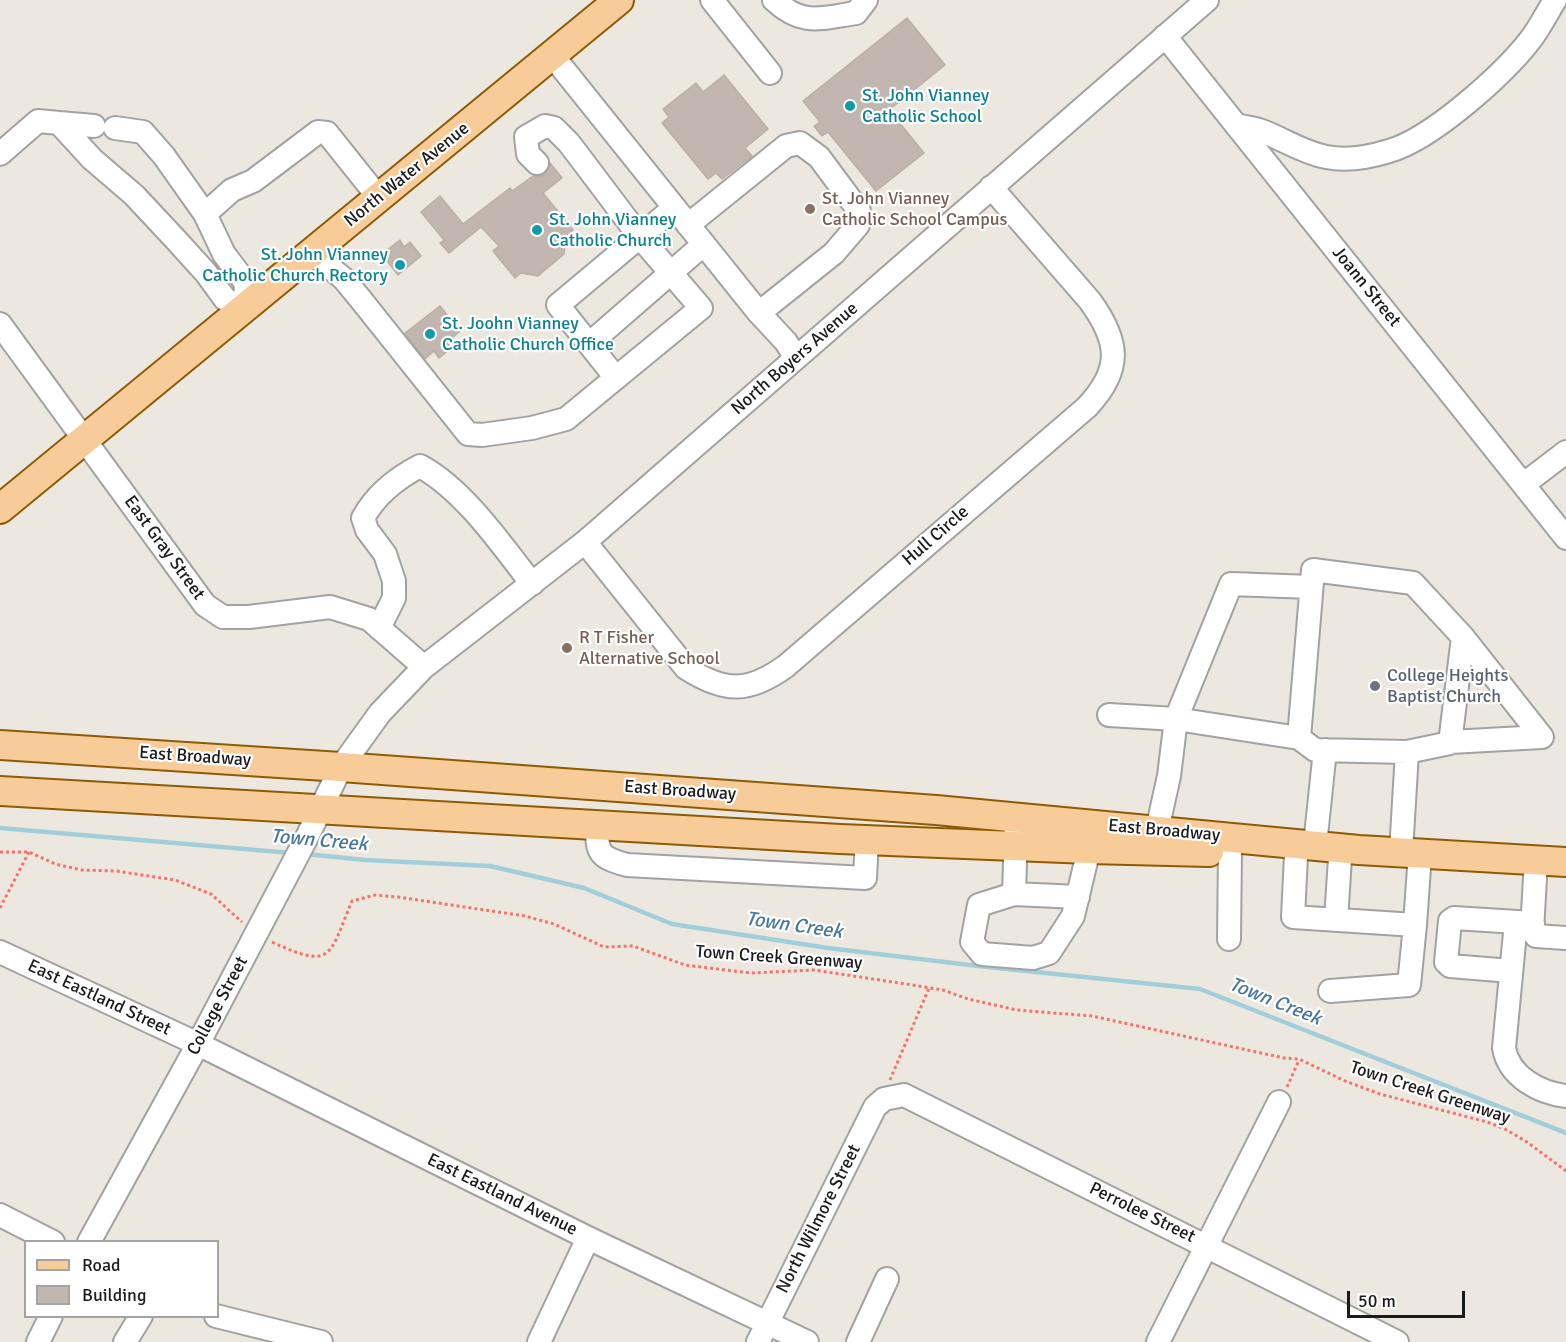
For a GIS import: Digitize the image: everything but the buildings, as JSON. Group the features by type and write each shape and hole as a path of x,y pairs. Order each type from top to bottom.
{"main road":[{"name":"North Water Avenue","path":"0,508 619,0"},
{"name":"East Broadway","path":"0,745 936,810 1157,830 1325,853"},
{"name":"East Broadway","path":"0,791 1015,846 1230,853 1411,852 1566,862"}],"street":[{"path":"712,0 770,73"},
{"path":"774,0 787,12 810,20 856,13 866,0"},
{"name":"North Boyers Avenue","path":"341,767 380,713 424,667 585,542 1207,0"},
{"path":"1236,125 1259,130 1299,149 1326,157 1348,159 1391,151 1414,140 1448,117 1492,82 1532,38 1555,0"},
{"name":"Joann Street","path":"1165,36 1566,538"},
{"path":"552,55 759,313 786,342 796,358"},
{"path":"0,154 38,121 104,127 143,132 164,156 206,214 224,254 246,283 245,309 225,299 206,273 134,195 92,159 59,123"},
{"path":"312,253 344,279 468,434 482,435 532,428 566,419 701,308 640,237 569,143 554,128 545,126 526,137 528,154 537,163"},
{"path":"206,214 232,190 253,181 318,132 327,133 379,198"},
{"path":"616,378 558,305 640,237 681,216 786,146 800,142 819,158 859,211 858,225 834,253 759,313"},
{"name":"Hull Circle","path":"585,542 686,669 702,679 722,685 747,687 768,679 786,666 1087,407 1101,392 1109,375 1114,357 1111,336 1103,319 1090,301 991,187"},
{"path":"589,344 704,244"},
{"name":"East Gray Street","path":"0,324 205,605 223,617 249,617 330,607 369,619 424,667"},
{"path":"1524,484 1566,452"},
{"path":"379,628 394,598 394,581 385,555 367,530 363,518 372,502 420,465 458,493 532,584"},
{"path":"1109,715 1176,719 1299,738 1315,750 1407,752 1450,742 1542,737 1463,638 1413,583 1313,570 1299,738"},
{"path":"1157,830 1169,776 1176,719 1231,584 1311,587"},
{"path":"1450,742 1463,638"},
{"path":"1325,750 1325,853 1336,920"},
{"path":"1330,991 1409,985 1415,925 1407,752"},
{"name":"College Street","path":"90,1240 198,1044 307,837 341,767"},
{"path":"1014,894 1017,817"},
{"path":"597,825 597,846 606,856 627,865 744,872 865,878 867,839"},
{"path":"744,872 747,833"},
{"path":"1078,897 1014,894 979,905 972,942 982,954 1033,958 1049,953 1073,916 1078,897 1089,849"},
{"path":"1228,939 1230,853"},
{"path":"1325,853 1293,917 1415,925"},
{"path":"1536,860 1524,922 1511,971 1505,1056 1526,1082 1540,1089 1566,1096"},
{"path":"1511,971 1450,966 1446,962 1451,919 1524,922 1536,936 1566,938"},
{"name":"East Eastland Street","path":"0,952 198,1044"},
{"name":"East Eastland Avenue","path":"198,1044 588,1238 762,1332 807,1342"},
{"name":"Perrolee Street","path":"884,1099 903,1095 1397,1342"},
{"name":"North Wilmore Street","path":"762,1332 875,1107 884,1099"},
{"path":"1158,1342 1280,1102"},
{"path":"0,1215 49,1240"},
{"path":"538,1342 588,1238"},
{"path":"858,1342 887,1279"},
{"path":"38,1342 50,1318"},
{"path":"125,1342 140,1318"},
{"path":"219,1318 321,1342"}],"path":[{"name":"Town Creek Greenway","path":"0,852 29,852 55,864 82,870 116,871 176,880 211,894 256,934 291,951 312,957 324,956 332,950 352,902 375,895 525,916 554,924 604,947 633,946 685,965 751,974 814,970 943,990 968,999 1017,1010 1092,1016 1284,1058 1299,1059 1345,1081 1380,1094 1505,1129 1566,1171"},
{"path":"0,908 29,852"},
{"path":"884,1099 893,1071 930,988"},
{"path":"1280,1102 1298,1066 1299,1059"}],"waterway":[{"name":"Town Creek","path":"0,828 291,853"},
{"name":"Town Creek","path":"306,854 365,860 490,866 584,888 672,924 828,948 1200,989 1566,1133"}],"place":[{"name":"St. John Vianney Catholic School","path":"850,106"},
{"name":"St. John Vianney Catholic School Campus","path":"810,209"},
{"name":"St. John Vianney Catholic Church","path":"537,230"},
{"name":"St. John Vianney Catholic Church Rectory","path":"400,265"},
{"name":"St. Joohn Vianney Catholic Church Office","path":"430,334"},
{"name":"R T Fisher Alternative School","path":"567,648"},
{"name":"College Heights Baptist Church","path":"1375,686"}]}
